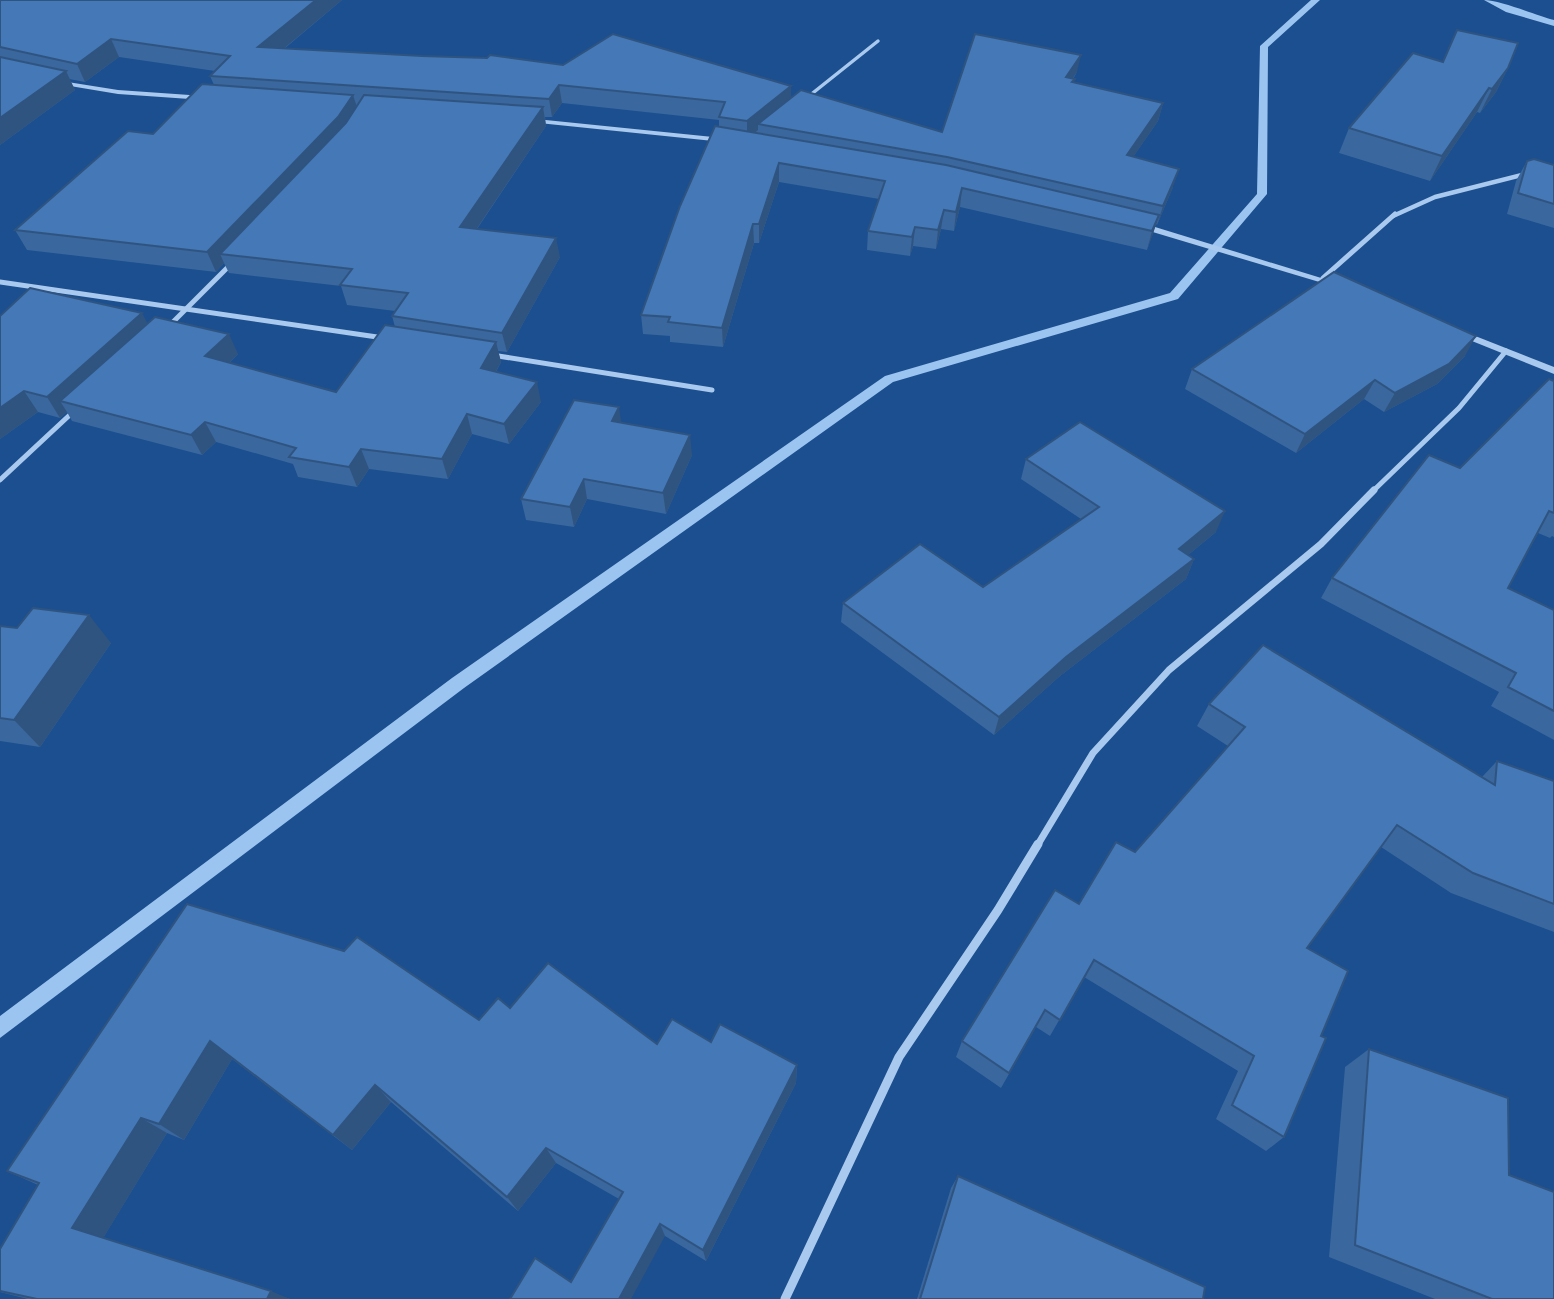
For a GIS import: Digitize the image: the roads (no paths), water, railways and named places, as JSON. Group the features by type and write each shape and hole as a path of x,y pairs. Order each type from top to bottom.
{"street":[{"path":"50,80 118,92 215,98"},
{"path":"516,118 612,126 735,142"},
{"path":"1323,278 1397,212 1436,197 1528,173"},
{"path":"1128,222 1323,278 1347,288"},
{"path":"158,336 189,308 236,258"},
{"path":"0,282 396,340"},
{"path":"1445,327 1554,371"},
{"path":"785,1299 899,1057 998,910 1093,753 1169,670 1242,606 1321,544 1404,458 1459,408 1506,351"},
{"path":"478,353 712,390"},
{"path":"0,480 85,401"}],"lane":[{"path":"803,101 878,41"}],"waterway":[{"path":"0,1028 458,683 889,379 1174,296 1262,194 1264,46 1316,0"},
{"path":"1488,0 1509,10 1554,23"}]}
